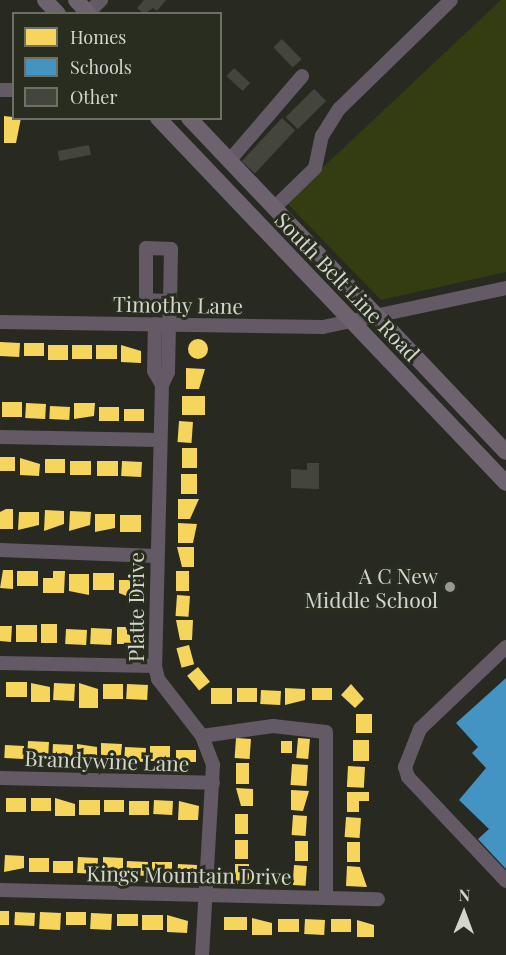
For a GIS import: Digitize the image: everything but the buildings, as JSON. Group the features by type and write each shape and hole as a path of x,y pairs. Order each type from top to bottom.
{"main road":[{"path":"45,0 56,12"},
{"name":"South Belt Line Road","path":"160,120 506,483"},
{"name":"South Belt Line Road","path":"191,120 381,317 506,452"}],"street":[{"path":"85,10 101,0"},
{"path":"275,207 315,168 322,136 339,109 451,0"},
{"path":"229,161 302,76"},
{"name":"Timothy Lane","path":"0,322 354,324 506,288"},
{"name":"Platte Drive","path":"170,301 162,324 168,372 162,385 155,666 158,679 202,736 213,765 209,896 202,955"},
{"path":"0,437 160,440"},
{"path":"0,550 156,556"},
{"path":"506,647 420,729 405,767 408,777 506,881"},
{"path":"0,663 155,666"},
{"path":"202,736 273,726 326,732 326,898"},
{"name":"Brandywine Lane","path":"0,778 213,783"},
{"name":"Kings Mountain Drive","path":"0,890 378,899"}],"green space":[{"path":"501,0 506,0 506,272 381,300 286,202"}],"place":[{"name":"A C New Middle School","path":"450,587"}]}
